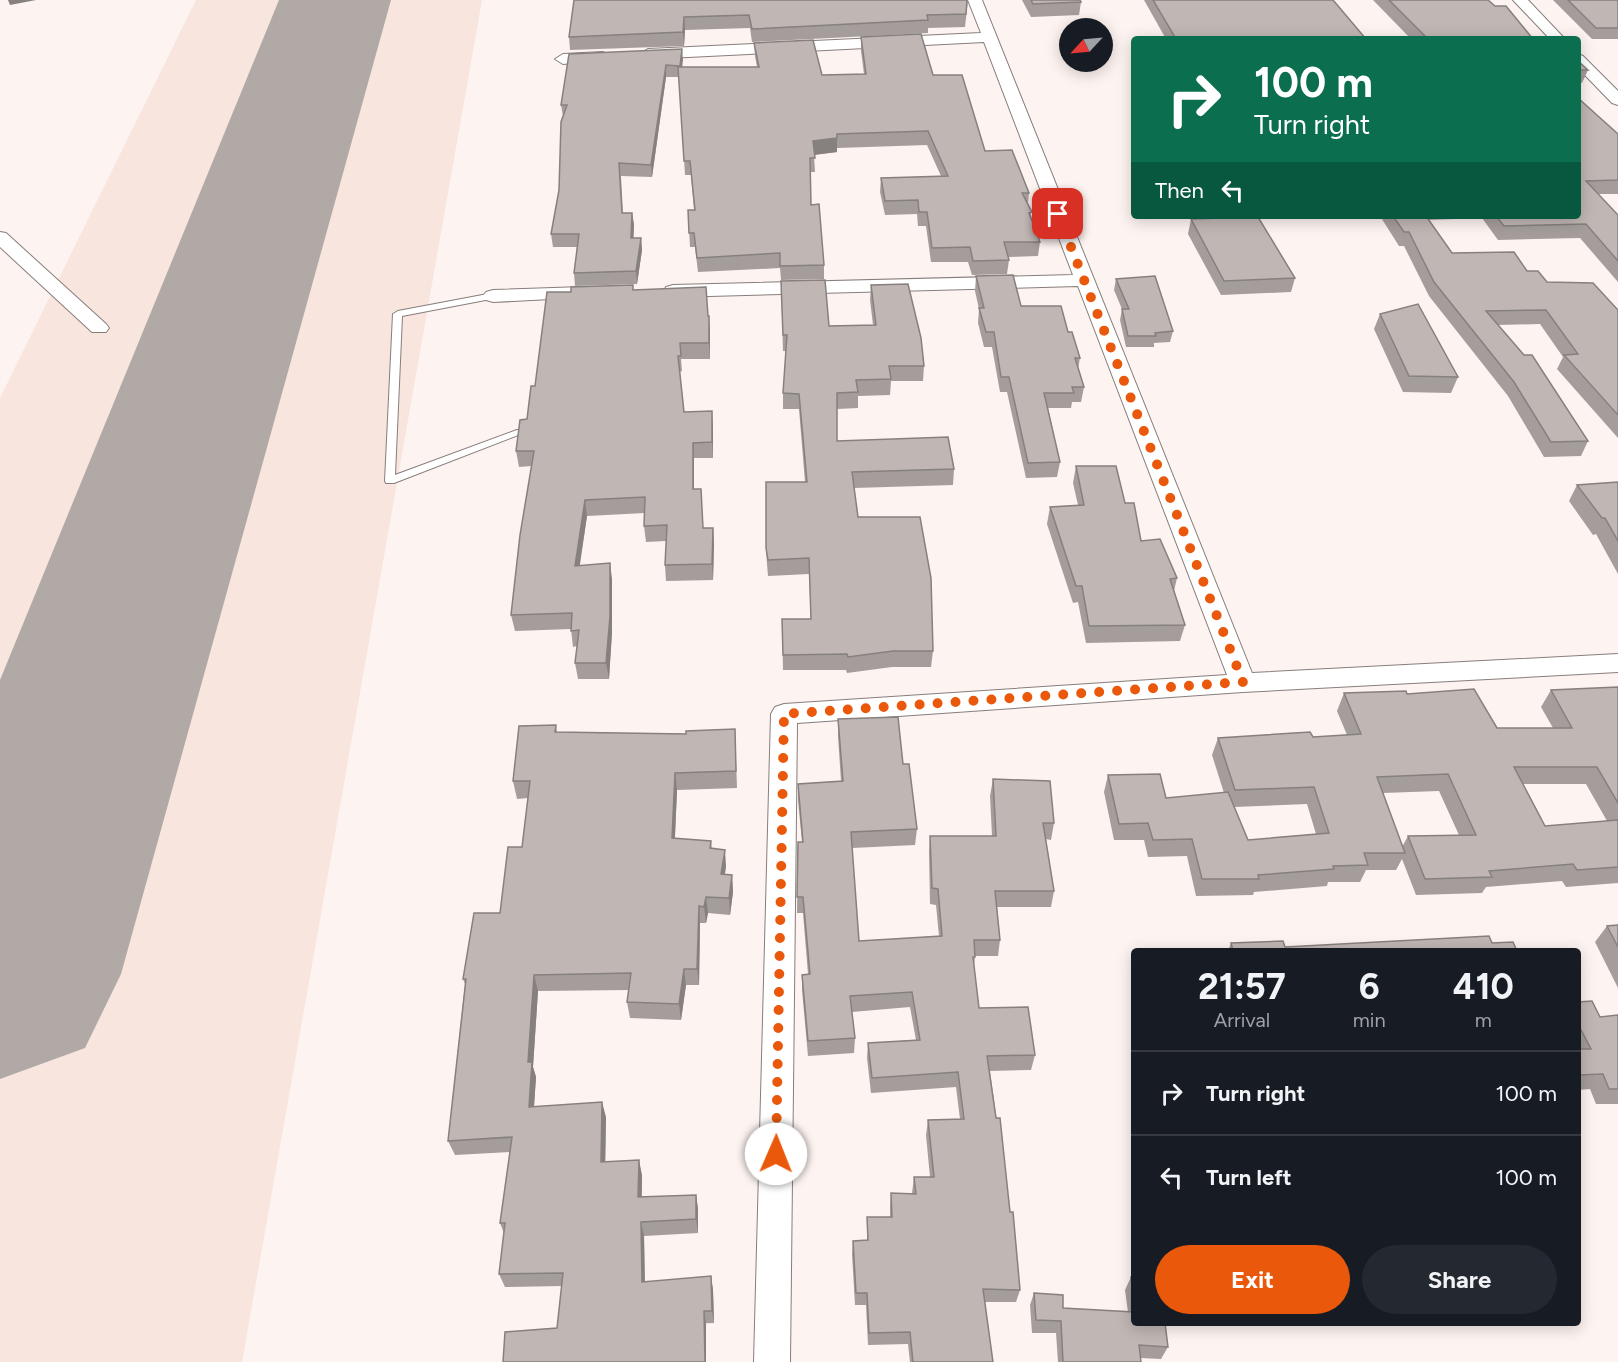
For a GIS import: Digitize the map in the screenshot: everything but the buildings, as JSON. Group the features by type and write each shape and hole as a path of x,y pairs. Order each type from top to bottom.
{"street":[{"path":"975,0 1243,682"},
{"path":"1520,0 1555,36"},
{"path":"563,59 990,37"},
{"path":"1581,62 1618,100"},
{"path":"0,237 99,328"},
{"path":"658,291 1084,280"},
{"path":"493,296 599,293"},
{"path":"772,1362 784,714 1243,682 1618,663"}],"lane":[{"path":"493,296 398,314 390,481 521,432"}],"shaded area":[{"path":"196,0 482,0 242,1362 0,1362 0,398"}],"runway":[{"path":"0,974 335,0"}],"route":[{"path":"776,1154 784,714 1243,682 1058,214"}]}
